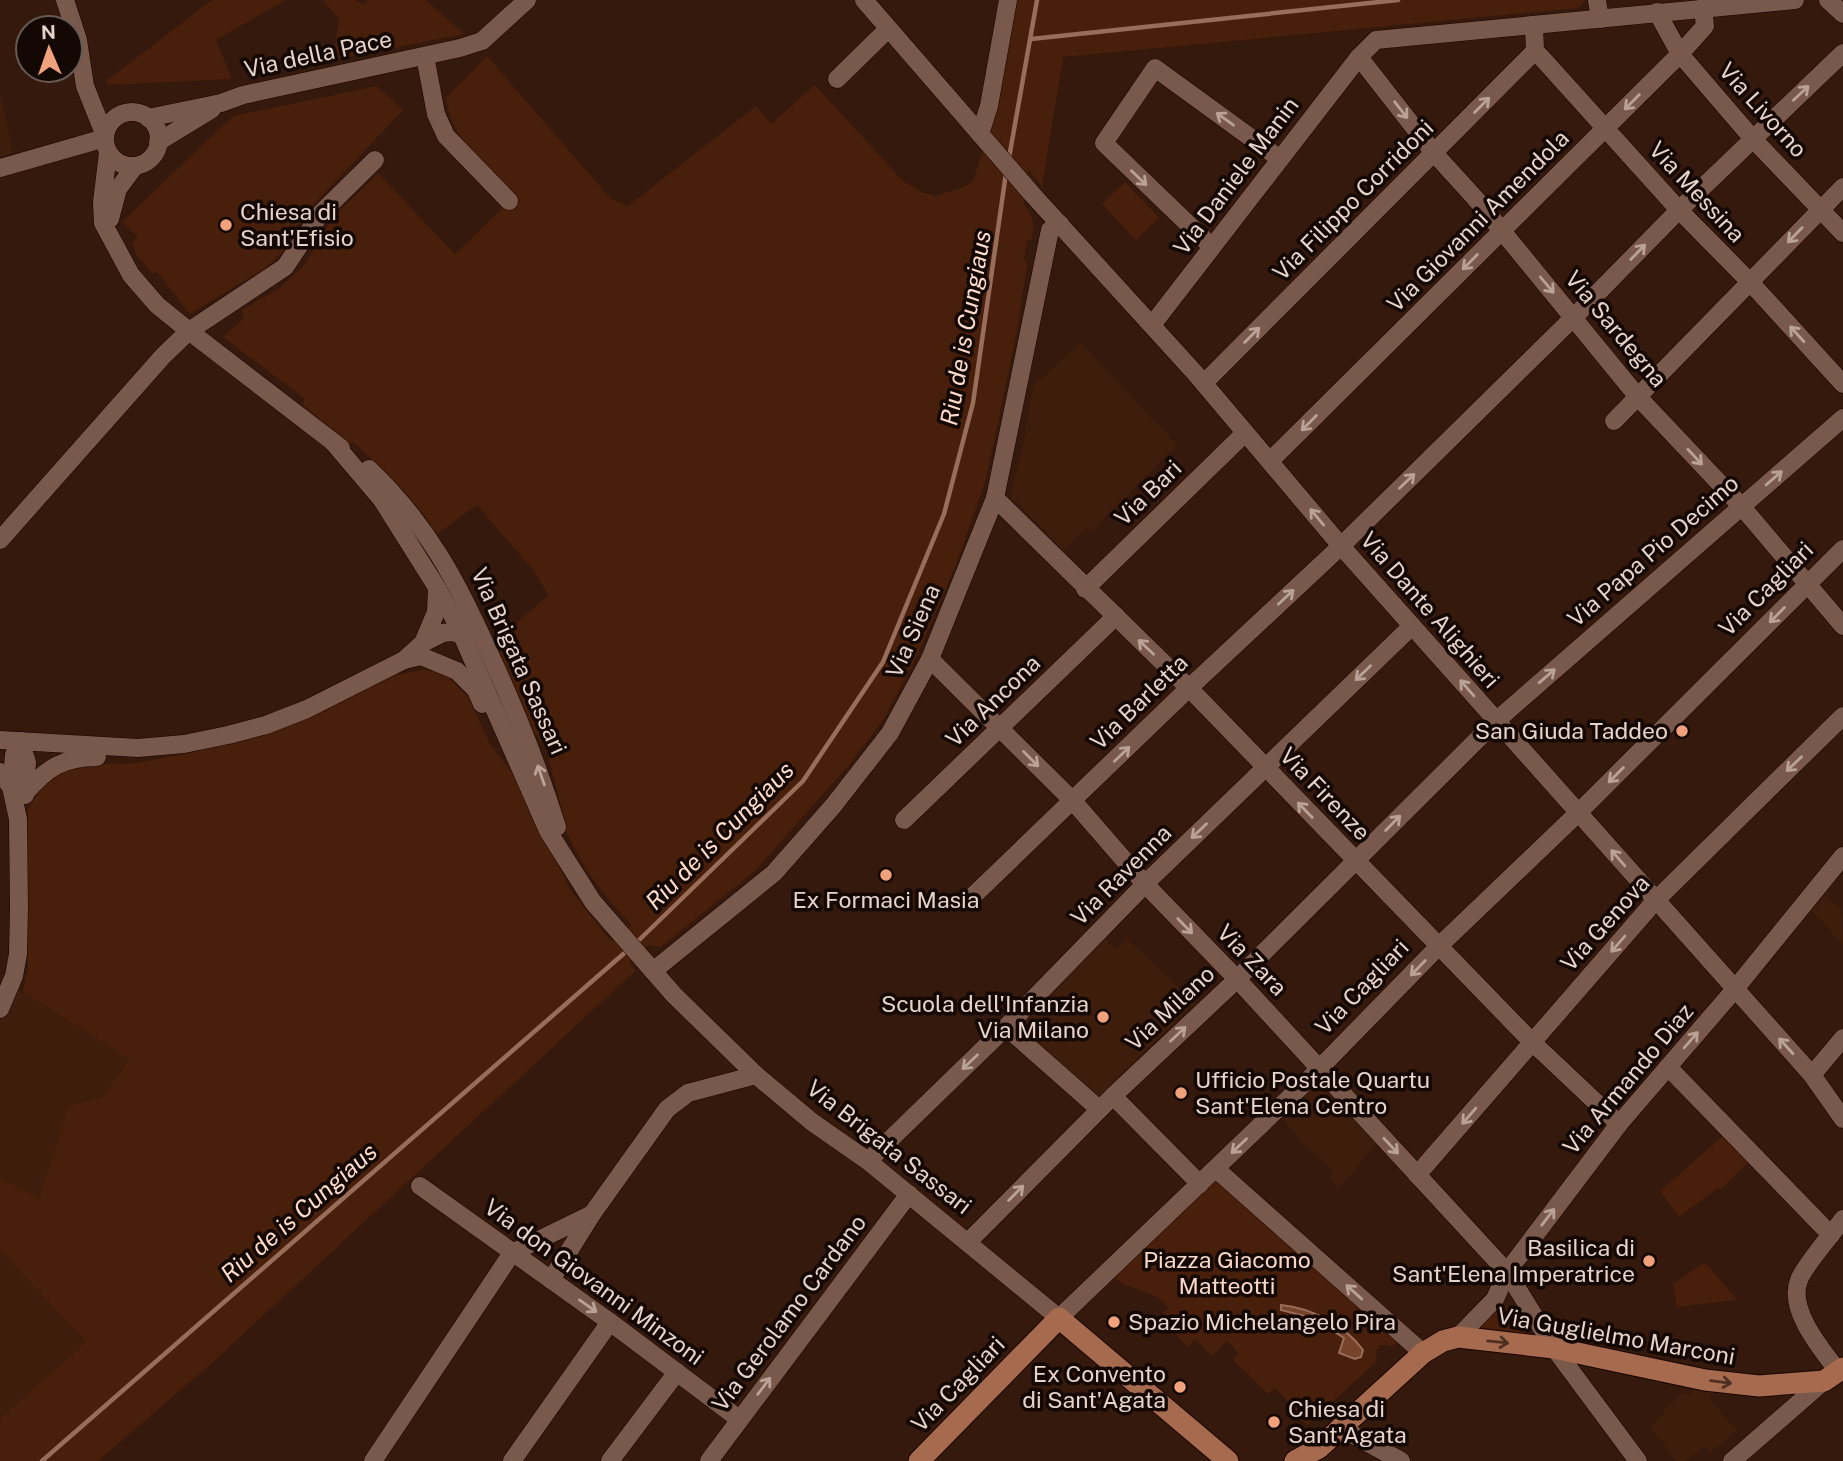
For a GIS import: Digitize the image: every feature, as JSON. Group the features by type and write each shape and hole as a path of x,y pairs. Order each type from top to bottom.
{"main road":[{"name":"Via Brigata Sassari","path":"1059,1318 1205,1452 1228,1461"},
{"name":"Via Cagliari","path":"919,1461 1059,1318"},
{"path":"1295,1461 1314,1454 1339,1427 1423,1353 1443,1341 1458,1337"},
{"name":"Via Guglielmo Marconi","path":"1458,1337 1554,1348 1705,1380 1759,1387 1835,1373"}],"street":[{"path":"65,0 78,40 85,86 106,142 117,162 135,166"},
{"name":"Via Dante Alighieri","path":"864,0 1032,194 1204,383 1341,546 1812,1075 1843,1119"},
{"path":"985,139 1007,0"},
{"path":"1597,0 1600,19"},
{"name":"Via Daniele Manin","path":"1152,324 1359,57 1376,40 1796,0"},
{"path":"1828,0 1843,14"},
{"name":"Via della Pace","path":"148,118 482,41 525,1"},
{"name":"Via Giovanni Amendola","path":"1270,461 1680,54 1704,26 1703,8"},
{"name":"Via Livorno","path":"1657,12 1680,54 1753,139 1843,233"},
{"path":"1534,26 1535,51"},
{"path":"837,79 888,29"},
{"name":"Via Messina","path":"1535,51 1679,210 1841,377"},
{"name":"Via Filippo Corridoni","path":"1204,383 1535,51"},
{"name":"Via Barletta","path":"973,896 1341,546 1679,210 1843,53"},
{"name":"Via della Pace","path":"425,56 436,114 446,136 509,201"},
{"name":"Via Sardegna","path":"1359,57 1434,153 1574,317 1638,397 1742,507 1843,626"},
{"path":"1212,247 1104,143 1155,68 1280,159"},
{"path":"85,86 104,103 123,114 140,114 148,118 158,133 158,142 151,158 135,166 118,189 112,207 109,236"},
{"name":"Via della Pace","path":"158,142 221,103"},
{"path":"123,114 109,124 102,202 103,223 131,275 157,305 366,466 388,497"},
{"path":"0,168 106,142"},
{"path":"0,540 163,356 189,331 285,267 321,214 375,160"},
{"path":"1614,421 1843,187"},
{"name":"Via Siena","path":"653,971 774,873 833,806 890,733 930,659 995,498 1050,230 1060,224"},
{"name":"Via Papa Pio Decimo","path":"1496,721 1843,418"},
{"name":"Via Bari","path":"1085,589 1245,433"},
{"name":"Via Brigata Sassari","path":"388,497 430,539 459,587 519,717 569,864"},
{"name":"Via Brigata Sassari","path":"388,497 461,634 548,831 593,902 618,933 674,995 756,1075 812,1122 868,1161 1059,1318"},
{"name":"Via Firenze","path":"995,498 1189,688 1532,1042 1619,1124"},
{"path":"0,740 138,748 184,744 266,725 307,709 416,653 456,639 468,627 428,552 430,539"},
{"name":"Via Cagliari","path":"1059,1318 1320,1068 1439,946 1578,813 1843,549"},
{"path":"416,653 436,612 436,586"},
{"name":"Via Ancona","path":"904,820 1116,616"},
{"name":"Via Ravenna","path":"868,1161 1006,1027 1145,884 1412,625"},
{"name":"Via Brigata Sassari","path":"461,634 473,637 505,709 519,717"},
{"path":"416,653 457,671 468,680 489,718 501,724"},
{"name":"Via Zara","path":"930,659 1073,801 1145,884 1237,979 1507,1272 1554,1348 1638,1461"},
{"name":"Via Genova","path":"1418,1175 1655,901 1843,716"},
{"name":"Via Milano","path":"968,1242 1099,1109 1237,979 1496,721"},
{"path":"0,1009 14,975 18,954 18,790 15,755 20,741"},
{"path":"18,790 65,761 77,758 123,758 138,748"},
{"path":"0,772 18,790"},
{"name":"Via Armando Diaz","path":"1458,1337 1493,1301 1507,1272 1619,1124 1735,989 1843,856"},
{"path":"1006,1027 1099,1109"},
{"path":"1812,1075 1843,1038"},
{"path":"1668,1067 1831,1235"},
{"path":"551,1280 592,1214 667,1109 688,1093 756,1075"},
{"path":"1113,1096 1200,1184"},
{"path":"1216,1169 1423,1353"},
{"name":"Via don Giovanni Minzoni","path":"420,1186 610,1322 739,1419"},
{"name":"Via Gerolamo Cardano","path":"709,1461 909,1194"},
{"path":"373,1461 512,1253 592,1214"},
{"path":"1732,1461 1835,1373 1811,1334 1796,1296 1799,1280 1843,1219"},
{"path":"1493,1301 1511,1298 1528,1305"},
{"path":"512,1461 610,1322"},
{"path":"610,1461 677,1373"},
{"path":"1339,1427 1401,1461"}],"shaded area":[{"path":"0,90 13,153 0,157"},
{"path":"1081,342 1177,445 1091,532 1086,528 1063,550 1010,496 1022,450 1033,386"},
{"path":"1825,895 1842,910 1843,944 1812,911"},
{"name":"Scuola dell'Infanzia Via Milano","path":"1104,938 1116,949 1126,938 1199,1006 1191,1006 1096,1100 1015,1027"},
{"path":"0,984 21,991 129,1059 104,1096 68,1108 39,1198 0,1178"},
{"path":"1321,1077 1379,1141 1339,1188 1329,1179 1334,1171 1298,1139 1300,1137 1281,1117"},
{"path":"0,1250 86,1342 0,1418"},
{"path":"1281,1305 1315,1314 1337,1326 1363,1350 1361,1357 1355,1359 1339,1353 1344,1338 1312,1318 1281,1310"},
{"path":"1694,1384 1712,1388 1710,1401 1737,1430 1711,1452 1705,1446 1685,1461 1676,1461 1650,1426 1682,1393 1692,1395"}],"green space":[{"path":"212,0 286,0 216,40 232,79 108,85 106,81"},
{"path":"323,0 356,0 363,5 368,0 426,0 464,34 333,60 339,19"},
{"path":"1012,0 1585,0 1579,8 1063,57 1042,187 1028,169 1024,204 1032,220 1032,239 1028,240 1024,257 1027,265 1015,342 985,483 956,564 918,654 884,719 848,766 755,871 661,947 649,945 629,962 635,971 212,1363 98,1461 0,1461 0,1418 86,1342 0,1250 0,1178 39,1198 68,1107 104,1096 129,1059 23,992 28,969 28,809 46,781 79,765 135,763 180,755 275,731 397,673 399,675 422,670 433,671 446,675 468,696 491,746 512,772 571,891 611,941 632,925 594,879 564,827 566,826 547,752 533,729 495,642 548,595 534,571 477,505 437,534 408,496 365,453 303,405 304,398 223,337 244,318 242,310 278,289 303,267 331,220 378,173 455,254 515,195 464,141 450,115 446,98 487,56 611,199 628,206 756,106 771,124 815,85 903,181 935,196 962,188 973,181 992,123"},
{"path":"377,86 403,110 312,206 286,242 283,252 265,268 190,314 157,272 153,274 137,256 132,243 138,237 122,222 233,116"},
{"path":"1125,182 1159,218 1136,240 1102,204"},
{"path":"1724,1135 1749,1161 1720,1190 1718,1188 1679,1217 1660,1191"},
{"name":"Piazza Giacomo Matteotti","path":"1215,1173 1399,1340 1393,1346 1381,1345 1375,1351 1375,1363 1307,1425 1288,1407 1290,1404 1275,1388 1268,1394 1233,1360 1239,1353 1227,1341 1212,1356 1195,1339 1188,1347 1159,1318 1169,1307 1156,1296 1123,1284 1110,1273"},
{"path":"1705,1262 1737,1300 1677,1307 1673,1284"},
{"path":"1499,1305 1516,1312 1528,1328 1527,1331 1523,1334 1480,1329 1481,1322"}],"waterway":[{"name":"Riu de is Cungiaus","path":"1009,158 1037,0"},
{"path":"1031,39 1398,0"},
{"name":"Riu de is Cungiaus","path":"636,943 803,781 883,662 944,514 973,403 1006,173"},
{"name":"Riu de is Cungiaus","path":"42,1461 629,949"}],"place":[{"name":"Chiesa di Sant'Efisio","path":"226,225"},
{"name":"San Giuda Taddeo","path":"1682,731"},
{"name":"Ex Formaci Masia","path":"886,875"},
{"name":"Scuola dell'Infanzia Via Milano","path":"1103,1017"},
{"name":"Ufficio Postale Quartu Sant'Elena Centro","path":"1181,1093"},
{"name":"Basilica di Sant'Elena Imperatrice","path":"1649,1261"},
{"name":"Spazio Michelangelo Pira","path":"1114,1322"},
{"name":"Ex Convento di Sant'Agata","path":"1180,1387"},
{"name":"Chiesa di Sant'Agata","path":"1274,1422"}]}
